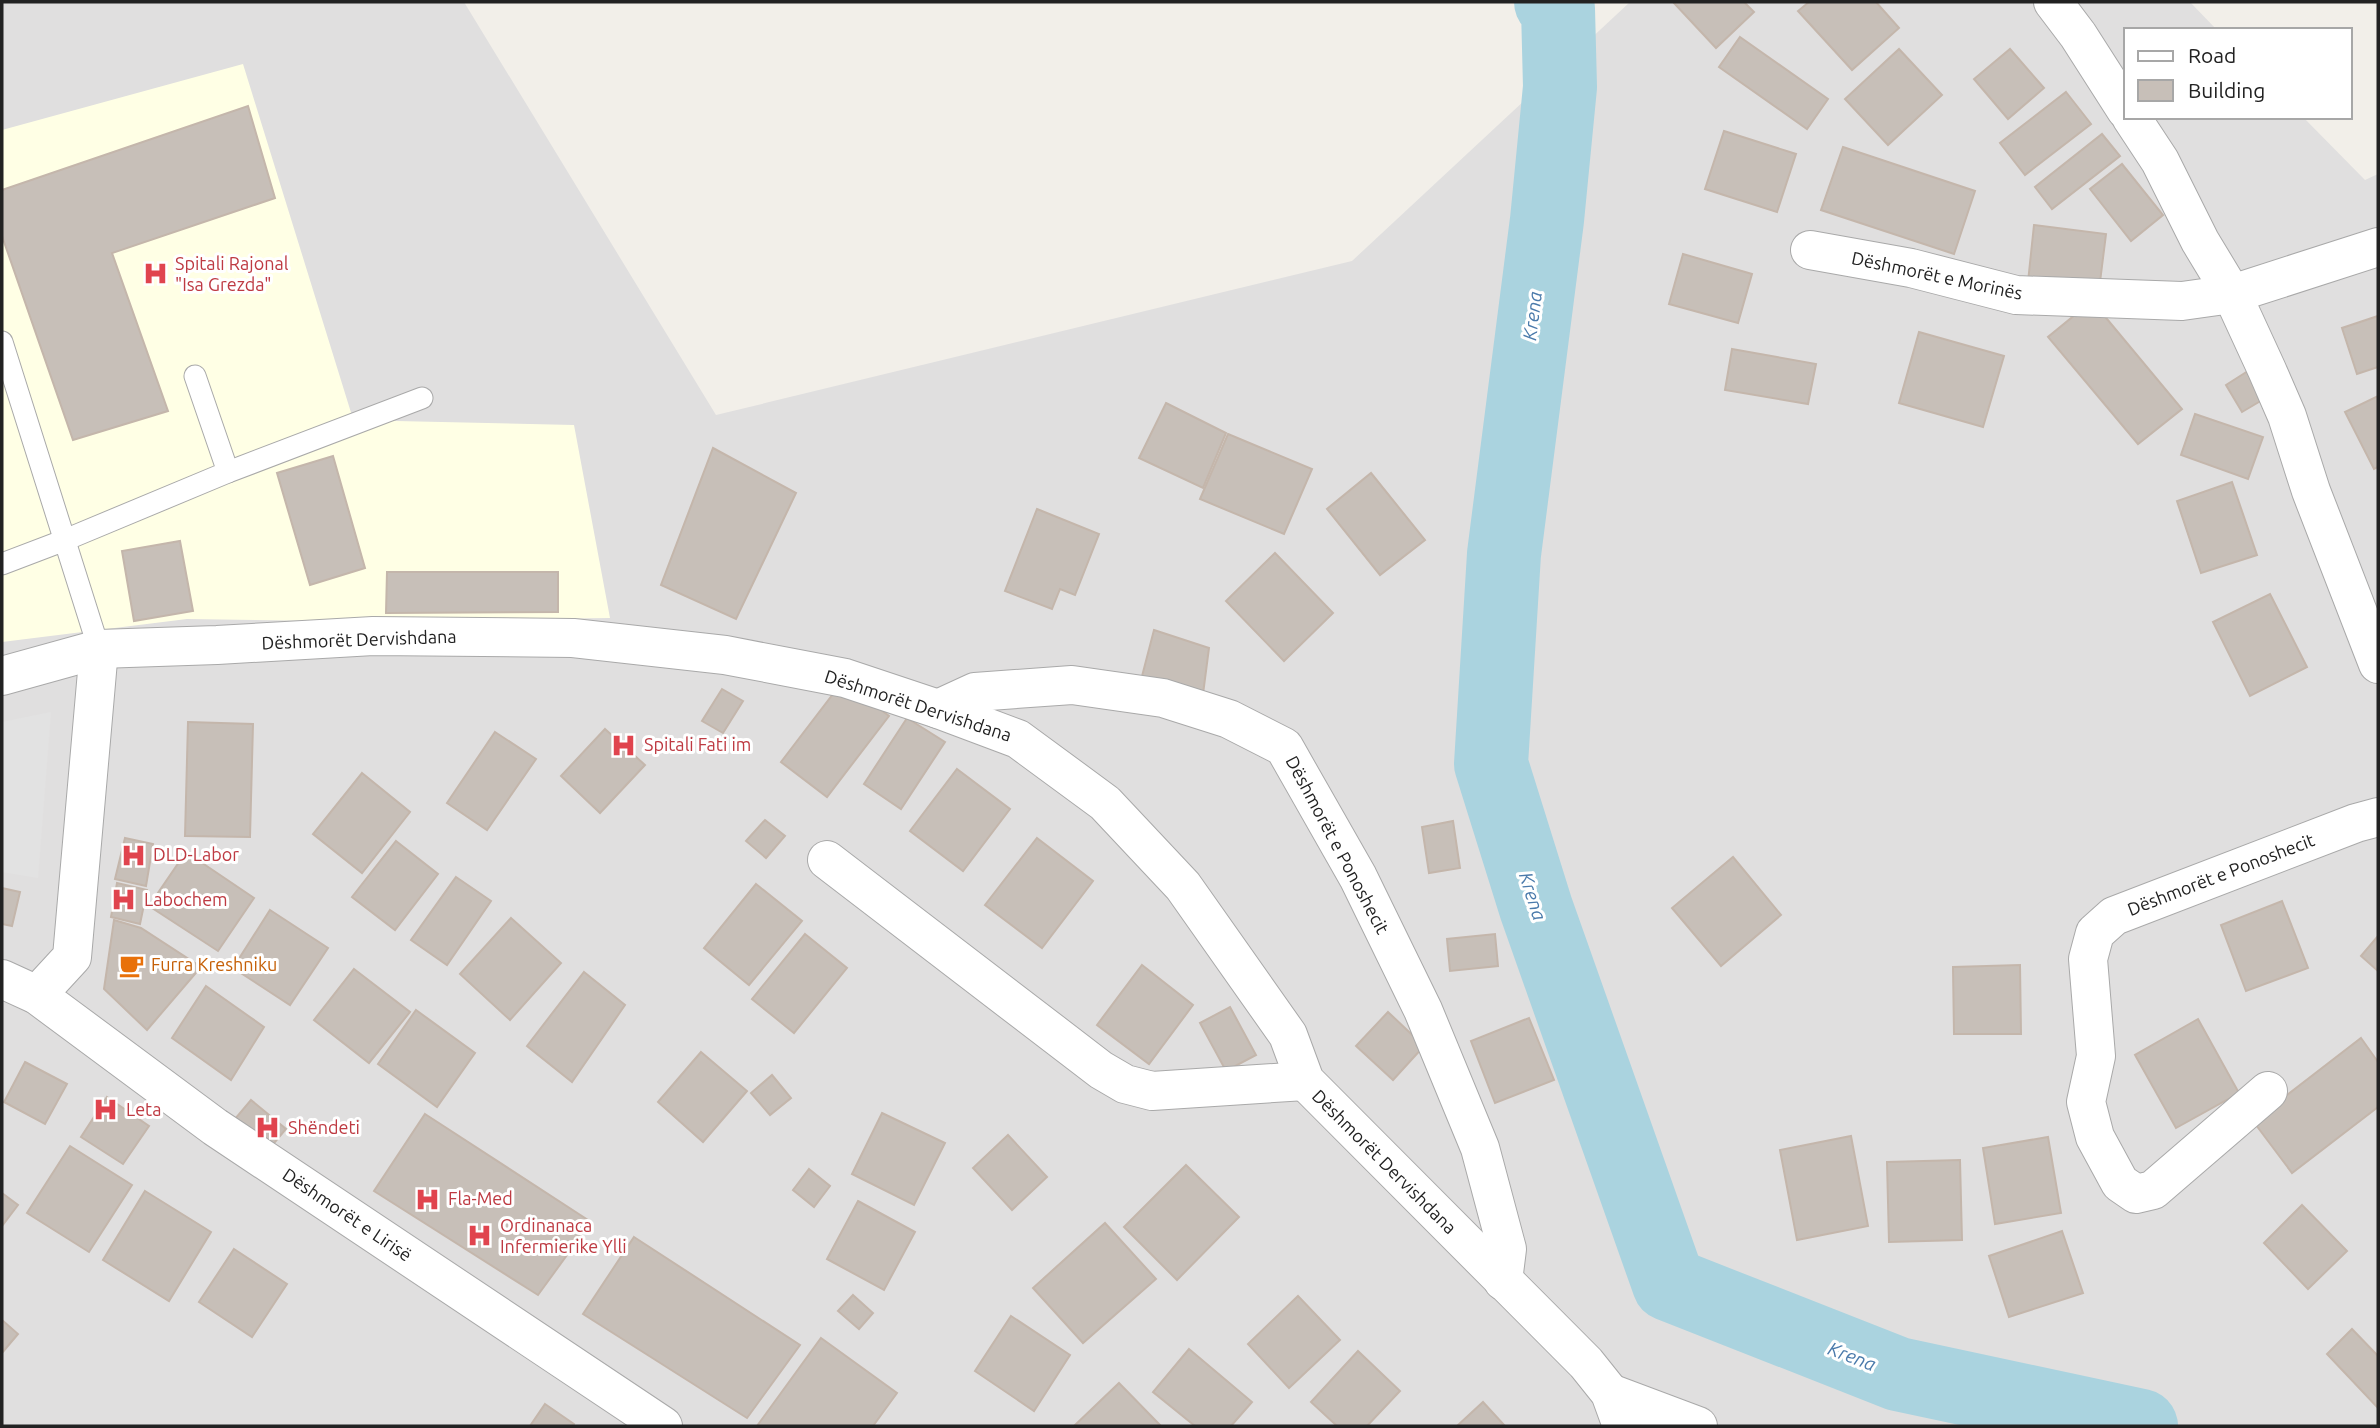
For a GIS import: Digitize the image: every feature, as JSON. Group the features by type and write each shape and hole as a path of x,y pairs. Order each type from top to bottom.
{"street":[{"path":"2053,2 2078,35 2124,107"},
{"path":"2132,119 2160,161 2200,241 2232,294 2287,416 2311,491 2378,664"},
{"name":"Dëshmorët e Morinës","path":"1810,250 1910,268 2016,295 2182,301 2232,294 2378,247"},
{"name":"Dëshmorët Dervishdana","path":"2,676 99,649 373,636 573,638 724,655 845,678 1018,739 1105,803 1183,886 1288,1034 1305,1081 1586,1363 1616,1409 1698,1426"},
{"path":"37,995 72,957 99,649"},
{"name":"Dëshmorët e Ponoshecit","path":"938,709 975,692 1072,685 1163,698 1229,719 1284,747 1370,901 1423,1010 1465,1110 1480,1148 1507,1249 1503,1281"},
{"name":"Dëshmorët e Ponoshecit","path":"2268,1091 2153,1190 2136,1194 2120,1183 2095,1137 2086,1102 2096,1056 2088,960 2095,933 2114,916 2356,823 2378,817"},
{"path":"827,860 1101,1070 1125,1084 1152,1091 1305,1081"},
{"name":"Dëshmorët e Lirisë","path":"2,979 37,995 215,1127 663,1426"}],"lane":[{"path":"2,342 99,649"},
{"path":"195,376 228,472"},
{"path":"2,564 228,472 422,398"}],"shaded area":[{"path":"2,2 464,2 716,415 1352,261 1630,2 2190,2 2215,28 2124,28 2124,119 2305,119 2365,180 2378,174 2378,1426 2,1426"},
{"name":"Spitali Rajonal \"Isa Grezda\"","path":"243,64 353,419 350,420 574,425 610,618 339,621 187,619 2,642 2,130"},
{"path":"51,712 38,878 2,872 2,722"}],"building":[{"path":"1673,2 1744,2 1754,12 1716,48"},
{"path":"1809,2 1876,2 1899,28 1852,70 1798,11"},
{"path":"1740,37 1828,99 1807,129 1719,67"},
{"path":"1899,49 1942,95 1888,145 1845,99"},
{"path":"2010,49 2044,88 2008,119 1974,79"},
{"path":"2066,92 2091,124 2025,175 2000,143"},
{"path":"248,106 275,198 112,253 168,411 73,440 2,236 2,190"},
{"path":"1724,131 1796,154 1777,212 1705,189"},
{"path":"2102,134 2120,156 2052,209 2035,187"},
{"path":"1843,147 1975,191 1954,254 1821,210"},
{"path":"2122,164 2163,215 2131,241 2090,189"},
{"path":"2034,225 2106,234 2099,290 2028,282"},
{"path":"1683,254 1752,274 1738,323 1669,304"},
{"path":"2092,301 2182,409 2138,444 2048,337"},
{"path":"2378,316 2378,367 2357,374 2342,328"},
{"path":"1919,332 2004,356 1983,427 1899,403"},
{"path":"1732,349 1816,364 1808,404 1725,390"},
{"path":"2251,369 2269,396 2242,412 2226,385"},
{"path":"2378,396 2378,467 2374,469 2345,412"},
{"path":"1166,403 1226,433 1203,488 1139,458"},
{"path":"2195,414 2263,437 2248,479 2181,455"},
{"path":"1228,434 1312,469 1284,534 1200,499"},
{"path":"713,448 796,493 736,619 661,585"},
{"path":"333,456 365,568 310,585 277,473"},
{"path":"1371,473 1425,540 1380,575 1327,509"},
{"path":"2232,482 2257,555 2201,573 2177,501"},
{"path":"1037,509 1099,534 1075,595 1060,589 1052,609 1005,591"},
{"path":"180,541 193,611 134,621 122,551"},
{"path":"1275,553 1333,613 1284,661 1226,601"},
{"path":"387,572 558,572 558,612 386,613"},
{"path":"2270,594 2307,667 2250,696 2213,622"},
{"path":"1154,630 1209,648 1203,694 1140,684"},
{"path":"843,681 889,716 827,797 781,762"},
{"path":"722,689 743,701 723,733 702,721"},
{"path":"907,718 945,742 901,809 864,784"},
{"path":"188,722 253,724 250,837 185,836"},
{"path":"605,729 645,765 600,813 561,776"},
{"path":"495,732 536,759 487,830 447,803"},
{"path":"957,769 1010,809 963,871 910,831"},
{"path":"362,773 410,812 362,873 313,834"},
{"path":"765,820 785,836 766,858 746,841"},
{"path":"1453,821 1460,868 1429,873 1422,827"},
{"path":"125,838 153,844 146,886 115,879"},
{"path":"1037,838 1093,881 1042,948 985,905"},
{"path":"396,841 438,874 395,930 352,897"},
{"path":"186,852 254,898 218,951 149,906"},
{"path":"1733,857 1781,915 1721,966 1672,908"},
{"path":"456,877 491,901 447,965 411,940"},
{"path":"117,883 147,890 140,924 111,917"},
{"path":"756,884 802,921 749,985 704,948"},
{"path":"2,888 20,892 12,926 2,924"},
{"path":"2282,901 2308,968 2246,991 2221,925"},
{"path":"270,910 328,948 290,1005 233,968"},
{"path":"511,918 561,963 510,1020 460,974"},
{"path":"114,920 141,928 201,967 147,1030 104,989"},
{"path":"805,934 847,968 794,1033 752,999"},
{"path":"1495,934 1498,966 1450,971 1447,939"},
{"path":"2378,936 2378,971 2361,956"},
{"path":"1142,965 1193,1005 1149,1064 1097,1025"},
{"path":"2020,965 2021,1034 1954,1034 1953,967"},
{"path":"354,969 410,1012 369,1063 314,1020"},
{"path":"584,972 625,1005 572,1082 527,1046"},
{"path":"206,986 264,1027 231,1080 172,1038"},
{"path":"1230,1007 1256,1055 1226,1071 1200,1023"},
{"path":"416,1010 475,1053 437,1107 378,1064"},
{"path":"1388,1012 1424,1046 1393,1080 1356,1046"},
{"path":"1529,1018 1554,1080 1495,1103 1471,1041"},
{"path":"2198,1019 2239,1093 2176,1128 2135,1055"},
{"path":"2361,1038 2378,1062 2378,1107 2292,1173 2253,1121"},
{"path":"701,1052 747,1091 703,1142 658,1102"},
{"path":"25,1062 67,1084 45,1124 4,1102"},
{"path":"772,1075 791,1098 770,1115 751,1093"},
{"path":"107,1097 149,1126 123,1164 81,1137"},
{"path":"251,1100 286,1129 264,1155 229,1126"},
{"path":"882,1113 945,1143 914,1205 852,1174"},
{"path":"425,1114 591,1222 538,1295 374,1191"},
{"path":"1008,1135 1047,1177 1012,1210 973,1168"},
{"path":"1851,1136 1868,1226 1797,1240 1780,1150"},
{"path":"2048,1137 2061,1213 1995,1224 1983,1148"},
{"path":"70,1146 132,1185 89,1252 27,1213"},
{"path":"1960,1160 1962,1240 1889,1242 1887,1162"},
{"path":"1186,1165 1239,1217 1177,1280 1124,1227"},
{"path":"809,1169 830,1186 814,1207 793,1190"},
{"path":"145,1191 211,1232 169,1301 103,1260"},
{"path":"2,1193 18,1205 2,1226"},
{"path":"858,1201 915,1232 884,1290 827,1259"},
{"path":"2302,1205 2347,1251 2308,1289 2264,1243"},
{"path":"1105,1223 1156,1279 1083,1343 1033,1288"},
{"path":"2062,1231 2083,1293 2009,1317 1989,1256"},
{"path":"634,1237 800,1345 747,1418 583,1314"},
{"path":"234,1249 287,1284 252,1337 199,1302"},
{"path":"853,1295 873,1313 859,1329 838,1311"},
{"path":"1298,1296 1340,1340 1289,1388 1248,1344"},
{"path":"1011,1316 1070,1355 1034,1411 975,1371"},
{"path":"2,1320 18,1334 2,1353"},
{"path":"2352,1329 2378,1356 2378,1408 2327,1354"},
{"path":"821,1338 897,1393 873,1426 757,1426"},
{"path":"1189,1349 1252,1402 1231,1426 1195,1426 1153,1392"},
{"path":"1358,1351 1400,1391 1367,1426 1337,1426 1311,1402"},
{"path":"1119,1383 1161,1426 1074,1426"},
{"path":"1483,1402 1505,1426 1457,1426"},
{"path":"545,1404 574,1424 573,1426 530,1426"}],"waterway":[{"name":"Krena","path":"1551,2 1558,9 1560,87 1547,220 1504,554 1491,764 1536,908 1669,1284 1898,1374 2141,1426"}],"place":[{"name":"Spitali Rajonal \"Isa Grezda\"","path":"155,274"},
{"name":"Spitali Fati im","path":"624,745"},
{"name":"DLD-Labor","path":"133,855"},
{"name":"Labochem","path":"124,900"},
{"name":"Furra Kreshniku","path":"131,965"},
{"name":"Leta","path":"106,1110"},
{"name":"Shëndeti","path":"268,1128"},
{"name":"Fla-Med","path":"428,1199"},
{"name":"Ordinanaca Infermierike Ylli","path":"480,1236"}]}
